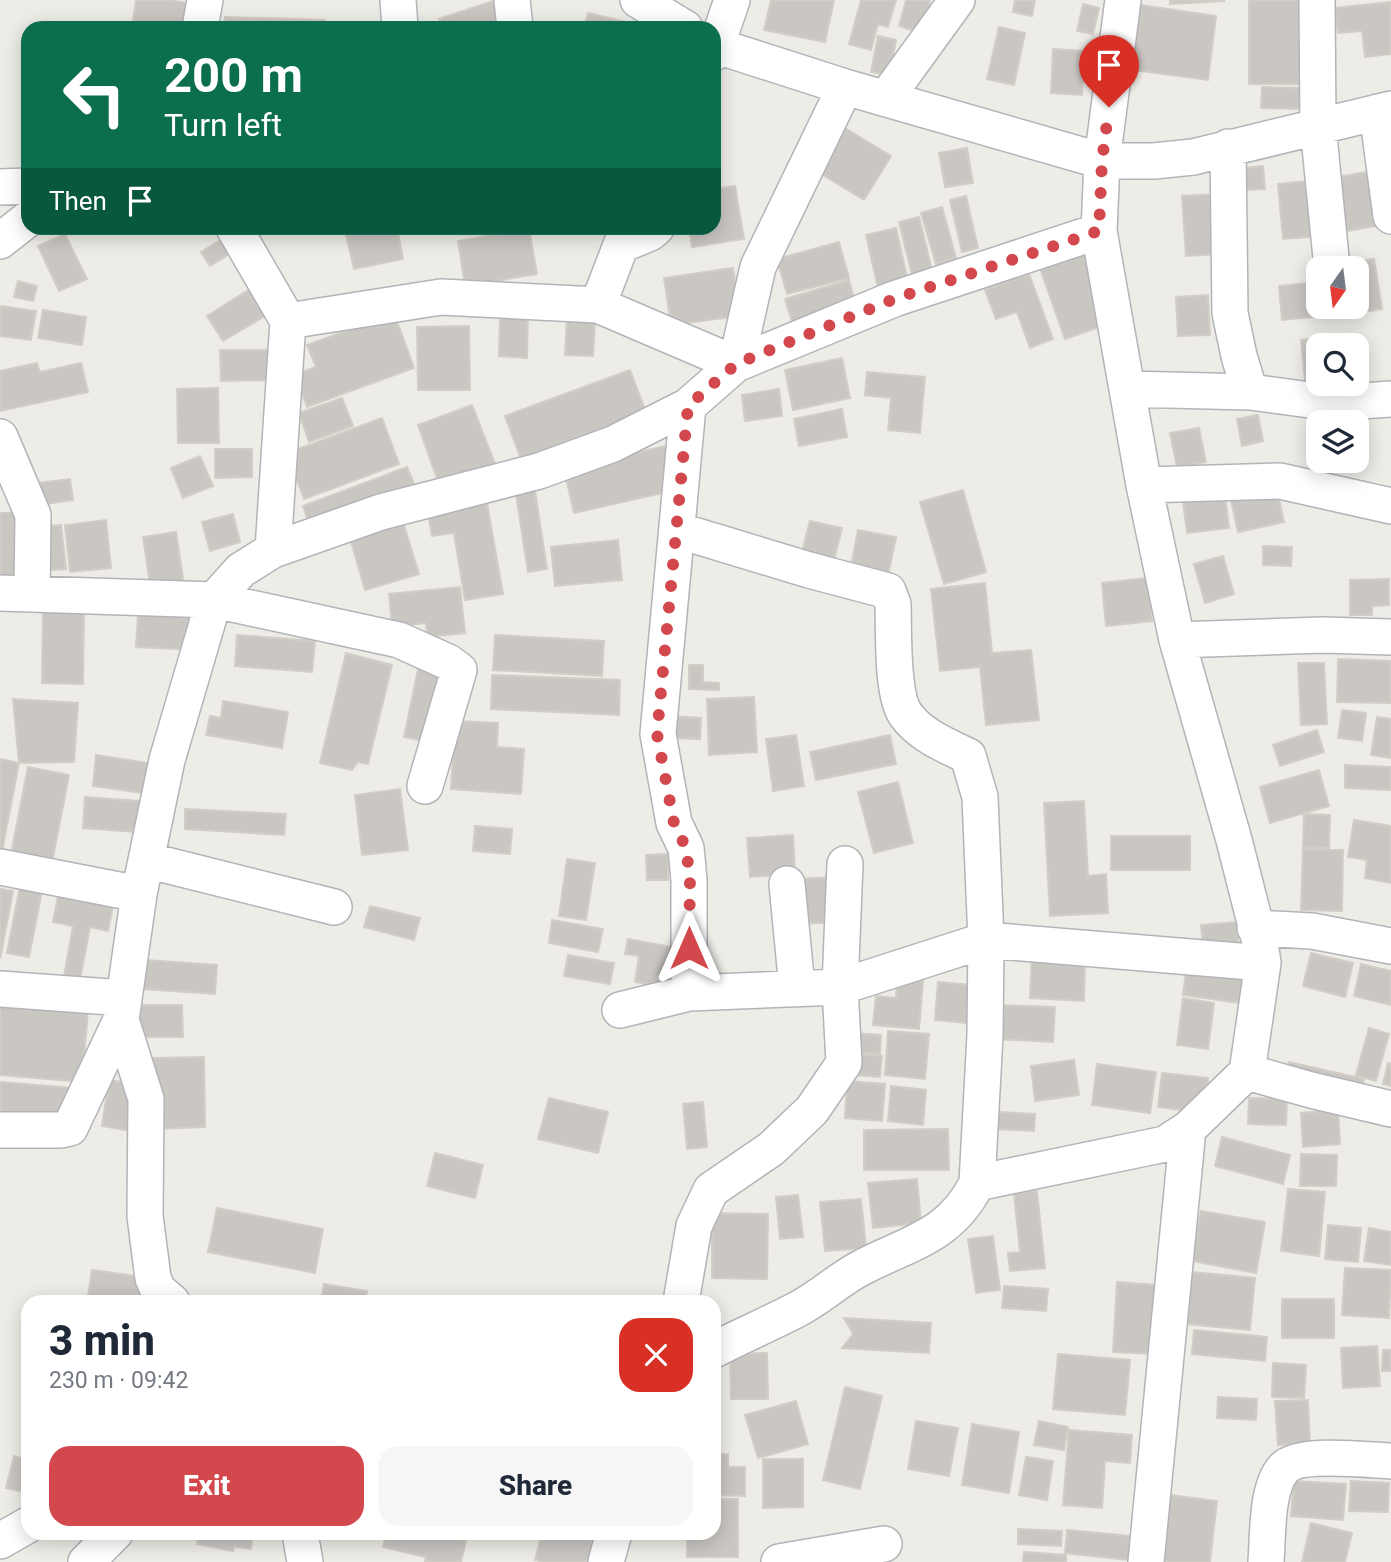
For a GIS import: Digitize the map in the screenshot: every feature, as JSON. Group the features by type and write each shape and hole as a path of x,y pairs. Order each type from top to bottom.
{"street":[{"path":"201,21 205,0"},
{"path":"398,0 400,21"},
{"path":"512,0 514,21"},
{"path":"638,0 673,21"},
{"path":"721,31 732,0"},
{"path":"886,98 957,0"},
{"path":"976,1183 1142,1150 1165,1144 1188,1129 1247,1072 1263,963 1234,840 1177,640 1144,485 1099,231 1102,161 1123,0"},
{"path":"1317,0 1318,126 1331,256"},
{"path":"721,50 1102,161 1154,161 1192,156 1384,111 1391,216"},
{"path":"736,364 758,267 845,87"},
{"path":"1228,147 1230,313 1250,392"},
{"path":"0,187 21,186"},
{"path":"0,241 21,224"},
{"path":"0,1130 70,1128 123,1009 139,894 167,760 214,600 241,570 273,550 381,512 539,471 613,444 688,406 736,364 894,299 1099,231"},
{"path":"238,235 288,321 273,550"},
{"path":"598,305 621,245 645,235"},
{"path":"288,321 441,297 598,305 736,364"},
{"path":"1128,389 1250,392 1332,403 1391,399"},
{"path":"688,406 657,734 674,823 686,848 690,880 689,993"},
{"path":"0,436 33,515 16,593 214,600 400,639 449,662 458,670 425,786"},
{"path":"1144,485 1280,481 1391,506"},
{"path":"677,530 888,591 893,604 898,700 906,716 933,738 968,757 980,797 986,940 985,1035 976,1183 969,1199 951,1220 927,1238 858,1270 797,1310 721,1347"},
{"path":"1177,640 1324,635 1391,637"},
{"path":"146,860 334,907"},
{"path":"682,1295 694,1226 712,1190 788,1134 812,1110 844,1063 840,986 845,864"},
{"path":"0,867 139,894"},
{"path":"787,884 797,988"},
{"path":"1255,928 1312,931 1391,946"},
{"path":"620,1010 689,993 840,986 986,940 1263,963"},
{"path":"0,989 123,1009"},
{"path":"123,1009 146,1099 145,1216 153,1279 164,1295"},
{"path":"1247,1072 1391,1109"},
{"path":"1146,1562 1188,1129"},
{"path":"1266,1562 1271,1500 1279,1475 1286,1466 1294,1461 1311,1459 1391,1461"},
{"path":"0,1541 21,1529"},
{"path":"86,1562 108,1540"},
{"path":"301,1540 305,1562"},
{"path":"606,1562 612,1540"},
{"path":"779,1562 884,1544"}],"building":[{"path":"136,0 188,3 185,21 133,21"},
{"path":"496,0 505,21 440,21 439,19"},
{"path":"771,0 834,0 825,42 764,30"},
{"path":"861,0 896,0 888,27 878,24 871,50 849,44"},
{"path":"906,0 930,0 922,33 899,26"},
{"path":"1015,0 1035,0 1032,16 1013,12"},
{"path":"1170,0 1224,0 1224,1 1170,4"},
{"path":"1249,0 1311,0 1311,84 1249,84"},
{"path":"1391,2 1391,54 1365,57 1362,31 1338,33 1335,8"},
{"path":"1083,4 1099,8 1093,34 1077,31"},
{"path":"1141,5 1216,16 1208,80 1132,70"},
{"path":"588,13 622,21 586,21"},
{"path":"225,17 325,20 325,21 225,21"},
{"path":"999,27 1025,33 1014,85 987,79"},
{"path":"878,36 896,40 889,75 871,72"},
{"path":"1053,49 1085,51 1082,95 1051,93"},
{"path":"1262,87 1306,88 1307,109 1261,108"},
{"path":"840,125 891,156 864,200 813,169"},
{"path":"967,148 973,183 945,187 939,153"},
{"path":"1263,166 1265,189 1246,190 1244,168"},
{"path":"1377,170 1387,224 1347,231 1338,177"},
{"path":"1318,180 1323,236 1283,239 1278,184"},
{"path":"735,186 744,239 692,247 690,235 721,235 721,188"},
{"path":"1217,194 1221,254 1186,256 1182,196"},
{"path":"966,196 978,248 962,252 950,200"},
{"path":"942,207 956,258 936,264 921,213"},
{"path":"919,217 932,270 912,275 899,222"},
{"path":"896,228 908,281 878,288 866,235"},
{"path":"65,235 87,279 59,291 38,246"},
{"path":"346,235 398,235 403,259 354,269"},
{"path":"494,235 530,235 537,274 465,286 458,241"},
{"path":"224,238 233,252 210,266 201,252"},
{"path":"839,242 849,278 787,294 777,259"},
{"path":"1086,252 1111,323 1065,339 1040,268"},
{"path":"1374,259 1382,309 1369,311 1369,260"},
{"path":"733,268 740,316 671,325 664,278"},
{"path":"1029,274 1053,339 1030,348 1017,312 996,319 985,290"},
{"path":"849,280 857,310 794,328 785,299"},
{"path":"18,281 37,286 33,301 14,297"},
{"path":"1306,283 1306,318 1282,320 1279,286"},
{"path":"258,284 275,310 223,341 207,316"},
{"path":"1208,295 1210,335 1178,336 1176,297"},
{"path":"0,306 36,311 31,340 0,336"},
{"path":"43,310 86,317 82,345 38,338"},
{"path":"394,313 414,368 307,407 295,374 316,367 307,345"},
{"path":"500,313 528,313 527,358 499,356"},
{"path":"567,317 595,319 593,356 565,355"},
{"path":"469,326 470,390 418,390 417,327"},
{"path":"1301,340 1306,340 1306,390"},
{"path":"220,350 274,350 275,380 221,381"},
{"path":"842,358 850,398 793,410 785,370"},
{"path":"37,363 40,372 81,363 88,392 0,411 0,371"},
{"path":"630,370 649,420 524,467 505,416"},
{"path":"867,372 925,377 920,433 888,430 891,398 865,395"},
{"path":"218,388 219,443 178,443 177,389"},
{"path":"779,389 782,416 745,421 742,395"},
{"path":"342,398 353,426 309,442 299,413"},
{"path":"472,405 495,464 439,484 418,425"},
{"path":"842,409 847,437 799,446 794,419"},
{"path":"1258,415 1263,441 1242,446 1237,419"},
{"path":"382,418 399,464 304,499 287,453"},
{"path":"1199,428 1206,462 1177,467 1170,433"},
{"path":"666,446 676,490 574,513 564,469"},
{"path":"215,449 252,449 252,477 215,478"},
{"path":"200,456 213,486 183,498 171,468"},
{"path":"407,467 417,491 311,529 303,506"},
{"path":"70,479 73,500 32,506 29,484"},
{"path":"963,490 986,572 944,584 920,502"},
{"path":"535,491 547,569 528,572 516,494"},
{"path":"1277,491 1284,522 1238,532 1231,500"},
{"path":"1225,496 1229,528 1187,533 1183,501"},
{"path":"487,503 503,594 465,600 454,533 432,536 428,513"},
{"path":"27,512 29,574 0,575 0,513"},
{"path":"233,514 240,542 210,551 202,522"},
{"path":"106,520 111,568 70,572 65,525"},
{"path":"810,521 842,528 833,564 801,556"},
{"path":"403,522 419,574 365,590 350,538"},
{"path":"61,525 66,569 39,571 35,527"},
{"path":"858,530 896,537 887,580 850,572"},
{"path":"176,532 184,585 151,590 143,537"},
{"path":"618,540 622,580 555,586 551,547"},
{"path":"1263,546 1292,547 1291,566 1263,565"},
{"path":"1223,556 1234,594 1205,603 1194,564"},
{"path":"1147,578 1152,621 1106,626 1102,583"},
{"path":"1389,579 1389,605 1372,606 1372,615 1350,615 1350,580"},
{"path":"985,583 992,653 1031,650 1039,720 986,725 980,667 940,671 931,589"},
{"path":"460,587 465,633 427,637 426,623 392,627 389,594"},
{"path":"139,601 197,604 195,650 136,647"},
{"path":"43,605 84,606 83,684 42,683"},
{"path":"237,635 315,641 312,672 235,666"},
{"path":"495,635 604,641 602,676 493,670"},
{"path":"346,653 392,665 368,764 358,762 352,770 320,763"},
{"path":"1338,659 1391,661 1391,703 1337,702"},
{"path":"420,660 448,666 433,743 404,737"},
{"path":"1298,663 1324,663 1327,724 1301,725"},
{"path":"689,665 703,665 703,682 719,683 719,690 689,689"},
{"path":"492,675 620,680 619,715 491,709"},
{"path":"754,697 757,752 709,755 707,699"},
{"path":"13,699 78,703 74,762 19,763"},
{"path":"223,701 288,712 282,748 206,735 210,716 221,718"},
{"path":"1342,710 1366,713 1362,741 1338,738"},
{"path":"671,716 701,718 700,739 670,738"},
{"path":"1377,717 1391,719 1391,758 1371,755"},
{"path":"455,721 498,723 497,747 524,749 521,794 451,789"},
{"path":"1317,730 1324,752 1280,766 1273,745"},
{"path":"796,735 804,786 773,791 766,739"},
{"path":"890,735 896,764 816,780 810,752"},
{"path":"96,755 161,765 157,795 93,786"},
{"path":"0,759 19,763 0,862"},
{"path":"1345,765 1391,767 1391,790 1345,788"},
{"path":"28,767 69,775 51,868 10,859"},
{"path":"1319,770 1329,806 1270,823 1260,787"},
{"path":"898,782 913,843 874,853 858,792"},
{"path":"400,789 408,850 362,855 355,795"},
{"path":"85,797 152,802 150,833 83,828"},
{"path":"1084,801 1088,876 1106,874 1108,913 1050,916 1044,803"},
{"path":"185,809 286,814 284,835 185,829"},
{"path":"1304,814 1330,815 1329,848 1303,847"},
{"path":"1354,820 1391,826 1391,883 1365,878 1367,860 1348,857"},
{"path":"475,826 512,829 510,854 473,851"},
{"path":"793,835 795,874 750,877 747,838"},
{"path":"1111,836 1190,836 1190,870 1111,870"},
{"path":"1303,849 1343,850 1342,911 1301,910"},
{"path":"668,854 668,880 647,880 646,855"},
{"path":"567,859 595,863 586,920 559,916"},
{"path":"837,877 839,922 797,924 795,879"},
{"path":"20,886 42,891 29,957 7,953"},
{"path":"0,889 13,891 0,959"},
{"path":"58,896 113,907 108,931 90,927 79,985 63,982 73,926 53,922"},
{"path":"370,906 420,918 414,940 364,927"},
{"path":"552,920 603,929 598,952 549,943"},
{"path":"1237,922 1239,945 1203,948 1201,925"},
{"path":"628,939 671,947 664,987 635,982 639,956 625,954"},
{"path":"1311,953 1353,963 1345,997 1303,986"},
{"path":"1032,954 1085,957 1084,1001 1030,998"},
{"path":"568,955 614,963 610,984 564,976"},
{"path":"145,960 217,965 215,994 143,989"},
{"path":"1361,964 1391,971 1391,1005 1354,996"},
{"path":"1187,965 1251,974 1247,1004 1183,995"},
{"path":"897,979 923,981 919,1029 873,1025 876,996 896,998"},
{"path":"938,982 971,985 967,1023 935,1020"},
{"path":"1183,998 1214,1003 1208,1049 1177,1045"},
{"path":"0,1003 88,1010 82,1082 0,1075"},
{"path":"139,1005 182,1005 183,1037 140,1037"},
{"path":"998,1005 1055,1007 1053,1042 996,1039"},
{"path":"1369,1028 1389,1034 1376,1081 1356,1075"},
{"path":"888,1031 929,1034 925,1079 885,1075"},
{"path":"852,1033 881,1035 880,1054 851,1052"},
{"path":"855,1054 882,1056 880,1077 853,1075"},
{"path":"204,1057 205,1127 155,1129 153,1058"},
{"path":"1074,1060 1079,1095 1035,1101 1031,1066"},
{"path":"1289,1062 1364,1079 1360,1095 1285,1078"},
{"path":"1388,1063 1391,1064 1391,1086 1383,1084"},
{"path":"1097,1064 1156,1072 1150,1113 1092,1105"},
{"path":"1162,1073 1208,1078 1204,1113 1158,1107"},
{"path":"109,1080 137,1084 131,1131 102,1126"},
{"path":"847,1081 885,1084 882,1121 845,1118"},
{"path":"0,1082 73,1088 71,1119 0,1113"},
{"path":"891,1086 926,1090 923,1125 888,1121"},
{"path":"549,1098 608,1112 598,1153 538,1139"},
{"path":"1249,1098 1287,1099 1286,1125 1248,1124"},
{"path":"703,1102 707,1147 687,1149 683,1104"},
{"path":"1338,1110 1340,1144 1303,1147 1301,1113"},
{"path":"998,1112 1035,1114 1034,1131 997,1129"},
{"path":"948,1129 949,1170 864,1170 864,1130"},
{"path":"1222,1137 1290,1155 1283,1184 1215,1166"},
{"path":"435,1153 483,1165 475,1198 427,1186"},
{"path":"1301,1154 1337,1155 1336,1186 1300,1186"},
{"path":"917,1179 921,1223 873,1228 868,1183"},
{"path":"1288,1189 1325,1192 1319,1256 1281,1251"},
{"path":"1037,1191 1045,1268 1010,1271 1008,1253 1020,1252 1014,1193"},
{"path":"798,1195 803,1237 780,1239 776,1197"},
{"path":"861,1199 866,1248 825,1251 820,1202"},
{"path":"217,1208 323,1229 315,1273 208,1252"},
{"path":"1201,1211 1265,1222 1256,1273 1192,1261"},
{"path":"712,1213 768,1214 767,1279 712,1278"},
{"path":"1328,1225 1361,1228 1358,1262 1325,1259"},
{"path":"1369,1228 1391,1232 1391,1265 1364,1261"},
{"path":"993,1236 1000,1290 976,1293 968,1239"},
{"path":"1345,1268 1391,1270 1389,1318 1342,1315"},
{"path":"92,1270 143,1277 141,1295 88,1295"},
{"path":"1192,1272 1255,1278 1250,1330 1186,1324"},
{"path":"1117,1282 1156,1285 1153,1354 1113,1352"},
{"path":"324,1284 367,1291 366,1295 322,1295"},
{"path":"1004,1286 1048,1289 1046,1311 1002,1308"},
{"path":"1282,1299 1334,1299 1334,1338 1282,1338"},
{"path":"844,1318 931,1323 929,1353 842,1348 853,1334"},
{"path":"1194,1330 1267,1337 1265,1361 1192,1354"},
{"path":"1377,1346 1380,1386 1343,1388 1341,1348"},
{"path":"1383,1350 1391,1350 1391,1371 1382,1371"},
{"path":"767,1353 768,1399 731,1399 730,1354"},
{"path":"1058,1354 1130,1360 1125,1415 1053,1409"},
{"path":"1273,1363 1306,1365 1304,1398 1272,1397"},
{"path":"845,1387 882,1396 860,1489 823,1480"},
{"path":"1218,1397 1257,1399 1256,1420 1217,1418"},
{"path":"1308,1400 1310,1444 1278,1445 1275,1401"},
{"path":"796,1401 808,1444 758,1458 745,1415"},
{"path":"916,1421 958,1428 949,1476 908,1469"},
{"path":"1039,1421 1068,1427 1064,1450 1034,1445"},
{"path":"972,1424 1019,1432 1009,1493 962,1485"},
{"path":"1069,1430 1132,1435 1130,1463 1105,1461 1102,1508 1063,1505"},
{"path":"721,1454 728,1454 728,1467 745,1467 745,1496 721,1495"},
{"path":"14,1456 21,1458 21,1491 6,1488"},
{"path":"1026,1457 1053,1461 1047,1500 1019,1495"},
{"path":"763,1459 803,1459 803,1507 763,1508"},
{"path":"1294,1481 1346,1484 1343,1520 1291,1516"},
{"path":"1351,1481 1389,1483 1388,1512 1349,1511"},
{"path":"1170,1495 1217,1501 1210,1562 1163,1562"},
{"path":"721,1499 738,1499 738,1557 687,1557 687,1540 721,1540"},
{"path":"1311,1523 1352,1533 1345,1562 1302,1562"},
{"path":"1018,1529 1062,1531 1061,1546 1018,1544"},
{"path":"1067,1530 1130,1536 1128,1560 1065,1553"},
{"path":"198,1540 252,1540 251,1549 234,1547 233,1551 197,1544"},
{"path":"385,1540 466,1541 461,1562 425,1562 426,1557 383,1547"},
{"path":"540,1540 606,1542 601,1562 535,1560"},
{"path":"1024,1552 1066,1555 1066,1562 1023,1562"}],"route":[{"path":"689,948 690,880 686,848 674,823 657,734 688,406 736,364 894,299 1099,231 1102,161 1109,107"}]}
